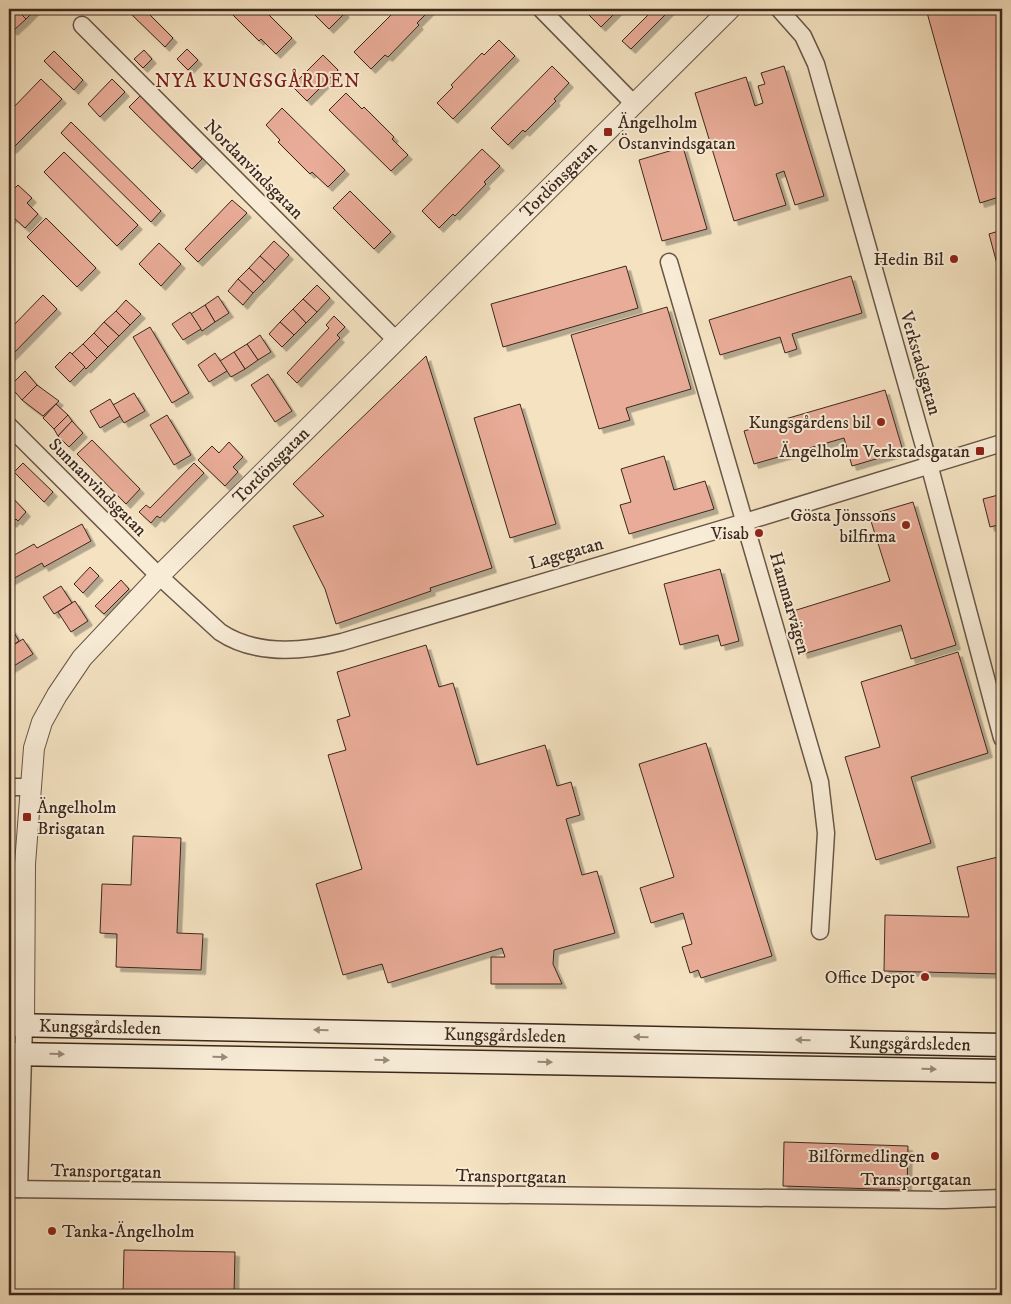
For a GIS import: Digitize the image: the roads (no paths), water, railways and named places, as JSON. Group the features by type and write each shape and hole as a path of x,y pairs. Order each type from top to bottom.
{"main road":[{"name":"Kungsgårdsleden","path":"16,1024 1002,1045"},
{"name":"Kungsgårdsleden","path":"16,1054 1002,1070"}],"street":[{"path":"541,9 635,105"},
{"name":"Tordönsgatan","path":"16,1024 30,787 37,735 57,695 82,658 159,576 730,9"},
{"name":"Verkstadsgatan","path":"779,9 803,36 816,64 929,464 1002,738"},
{"name":"Nordanvindsgatan","path":"82,25 397,341"},
{"name":"Hammarvägen","path":"669,262 820,782 826,834 820,931"},
{"name":"Sunnanvindsgatan","path":"9,426 159,576"},
{"name":"Lagegatan","path":"159,576 229,638 252,645 296,651 342,642 1002,443"},
{"path":"9,787 30,787"},
{"name":"Transportgatan","path":"16,1024 14,1189 934,1200 1002,1198"}],"place":[{"name":"Ängelholm Östanvindsgatan","path":"608,132"},
{"name":"Hedin Bil","path":"954,259"},
{"name":"Kungsgårdens bil","path":"881,422"},
{"name":"Ängelholm Verkstadsgatan","path":"980,451"},
{"name":"Gösta Jönssons bilfirma","path":"906,525"},
{"name":"Visab","path":"759,533"},
{"name":"Ängelholm Brisgatan","path":"27,817"},
{"name":"Office Depot","path":"925,977"},
{"name":"Bilförmedlingen","path":"935,1156"},
{"name":"Tanka-Ängelholm","path":"52,1231"}],"district":[{"name":"NYA KUNGSGÅRDEN","path":"258,80"}]}
